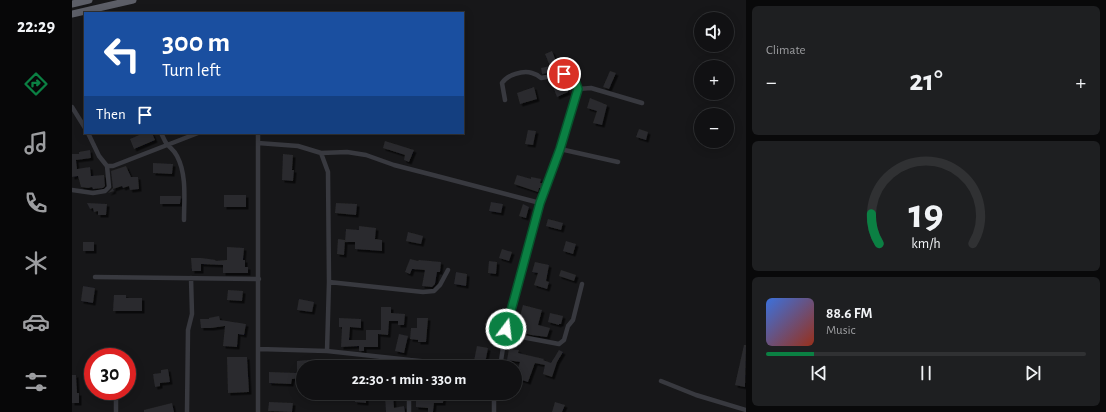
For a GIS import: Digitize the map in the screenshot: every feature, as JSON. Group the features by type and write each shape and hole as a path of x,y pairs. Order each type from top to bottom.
{"highway":[{"path":"72,4 88,0"},
{"path":"72,14 133,0"}],"street":[{"path":"501,360 506,334 540,203 560,149 578,89 574,78 570,75 564,74 541,78 534,73 523,72 504,79 502,83 505,100"},
{"path":"578,89 591,88 642,103"},
{"path":"72,107 84,126"},
{"path":"72,190 92,193 107,190 109,187 107,166 99,156 88,134"},
{"path":"162,134 167,144 178,157 183,174 184,220"},
{"path":"107,166 112,166 195,134"},
{"path":"258,134 258,412"},
{"path":"258,143 298,146 321,153 347,152 366,155 433,176 540,203"},
{"path":"560,149 618,162"},
{"path":"321,153 328,172 329,282 327,351"},
{"path":"329,282 423,292 434,291 440,285 448,270"},
{"path":"95,277 259,279"},
{"path":"187,412 188,330 192,314 191,278"},
{"path":"506,334 559,344 564,340 568,326 573,320 582,284"},
{"path":"258,349 327,351 410,360"},
{"path":"661,381 746,410"},
{"path":"116,400 116,412"},
{"path":"409,400 409,412"},
{"path":"494,400 494,412"}],"building":[{"path":"552,51 560,71 542,74 541,68 550,66 545,54"},
{"path":"610,71 616,73 609,89 603,87"},
{"path":"565,84 568,92 557,97 554,89"},
{"path":"534,87 537,99 520,104 517,93"},
{"path":"590,98 607,105 602,125 593,123 597,111 587,108"},
{"path":"639,129 648,132 646,140 636,137"},
{"path":"528,130 536,131 533,145 525,144"},
{"path":"142,134 152,134 155,140 134,149 130,139"},
{"path":"385,141 414,150 409,162 404,160 405,155 383,148"},
{"path":"90,150 91,158 76,160 77,169 90,167 91,176 104,175 105,186 103,188 93,189 92,187 81,187 78,176 72,177 72,154 79,154 79,152"},
{"path":"283,154 293,155 293,181 282,180"},
{"path":"153,163 173,164 172,174 153,173"},
{"path":"126,166 131,177 138,177 139,189 130,190 129,186 123,188 122,186 113,189 114,191 108,193 113,188 111,171"},
{"path":"517,175 531,179 531,177 541,179 541,188 539,188 538,192 514,184"},
{"path":"224,195 246,195 246,207 224,207"},
{"path":"160,196 181,196 180,204 160,204"},
{"path":"491,202 503,204 501,213 489,211"},
{"path":"87,203 107,204 106,215 98,215 98,211 94,212 93,208 90,209"},
{"path":"336,203 357,204 356,215 335,213"},
{"path":"523,204 529,207 526,218 519,216"},
{"path":"548,219 563,223 561,230 546,226"},
{"path":"359,226 376,228 375,239 382,240 382,251 355,249 355,242 345,242 346,229 359,230"},
{"path":"408,232 423,236 421,244 406,241"},
{"path":"338,239 345,240 344,255 337,254"},
{"path":"566,241 576,244 573,254 563,251"},
{"path":"83,242 94,242 94,251 83,251"},
{"path":"227,247 244,248 243,260 245,260 245,267 248,267 248,273 223,273 223,265 201,264 201,271 192,271 191,258 216,260 215,261 227,260"},
{"path":"502,249 512,252 509,261 499,258"},
{"path":"410,259 418,261 441,262 440,272 437,272 435,284 432,287 422,286 425,270 412,269 410,274 405,272"},
{"path":"489,261 497,262 496,274 488,273"},
{"path":"535,262 549,265 546,281 549,282 547,289 534,285 538,273 532,272"},
{"path":"561,270 576,275 574,281 559,276"},
{"path":"456,272 467,274 466,286 454,284"},
{"path":"83,286 95,288 93,303 81,301"},
{"path":"228,290 243,291 242,301 227,300"},
{"path":"114,295 126,295 126,298 142,298 142,311 113,311"},
{"path":"299,299 314,302 312,312 297,310"},
{"path":"523,305 542,310 538,325 550,328 547,337 531,335 512,329 515,319 519,320"},
{"path":"381,307 391,307 391,313 405,314 404,325 398,325 398,321 389,321 388,335 378,334 378,347 364,347 364,351 359,351 359,346 341,347 342,327 339,327 339,318 361,319 361,328 350,327 349,340 366,340 366,330 381,330"},
{"path":"550,313 563,316 561,324 559,325 548,322"},
{"path":"219,316 220,320 246,324 244,335 238,334 237,347 223,346 225,326 201,328 200,319 209,319"},
{"path":"417,318 428,318 426,342 418,342 418,340 410,339 411,328 417,328"},
{"path":"399,334 408,336 404,353 395,351"},
{"path":"744,345 746,345 745,387 735,385"},
{"path":"477,346 488,348 486,360 474,360"},
{"path":"509,349 519,350 518,353 544,359 543,360 551,363 559,350 563,352 557,362 552,377 543,374 545,365 535,363 528,382 522,380 522,360 507,360"},
{"path":"227,357 247,357 249,392 228,393"},
{"path":"168,369 170,382 160,383 160,386 155,387 153,374 161,373 161,370"},
{"path":"269,372 296,373 296,379 292,379 291,384 269,383"},
{"path":"72,375 76,375 79,403 72,403"},
{"path":"355,400 366,400 366,403 355,402"},
{"path":"385,400 393,400 394,408 404,406 405,412 386,412"},
{"path":"416,400 443,400 443,403 434,403 433,412 428,412 428,408 416,407"},
{"path":"269,402 293,403 292,412 268,411"},
{"path":"555,402 565,405 562,412 552,412"},
{"path":"172,403 174,412 144,412 144,410"}],"route":[{"path":"506,329 540,203 560,149 578,89 574,78 570,75 564,74"}]}
